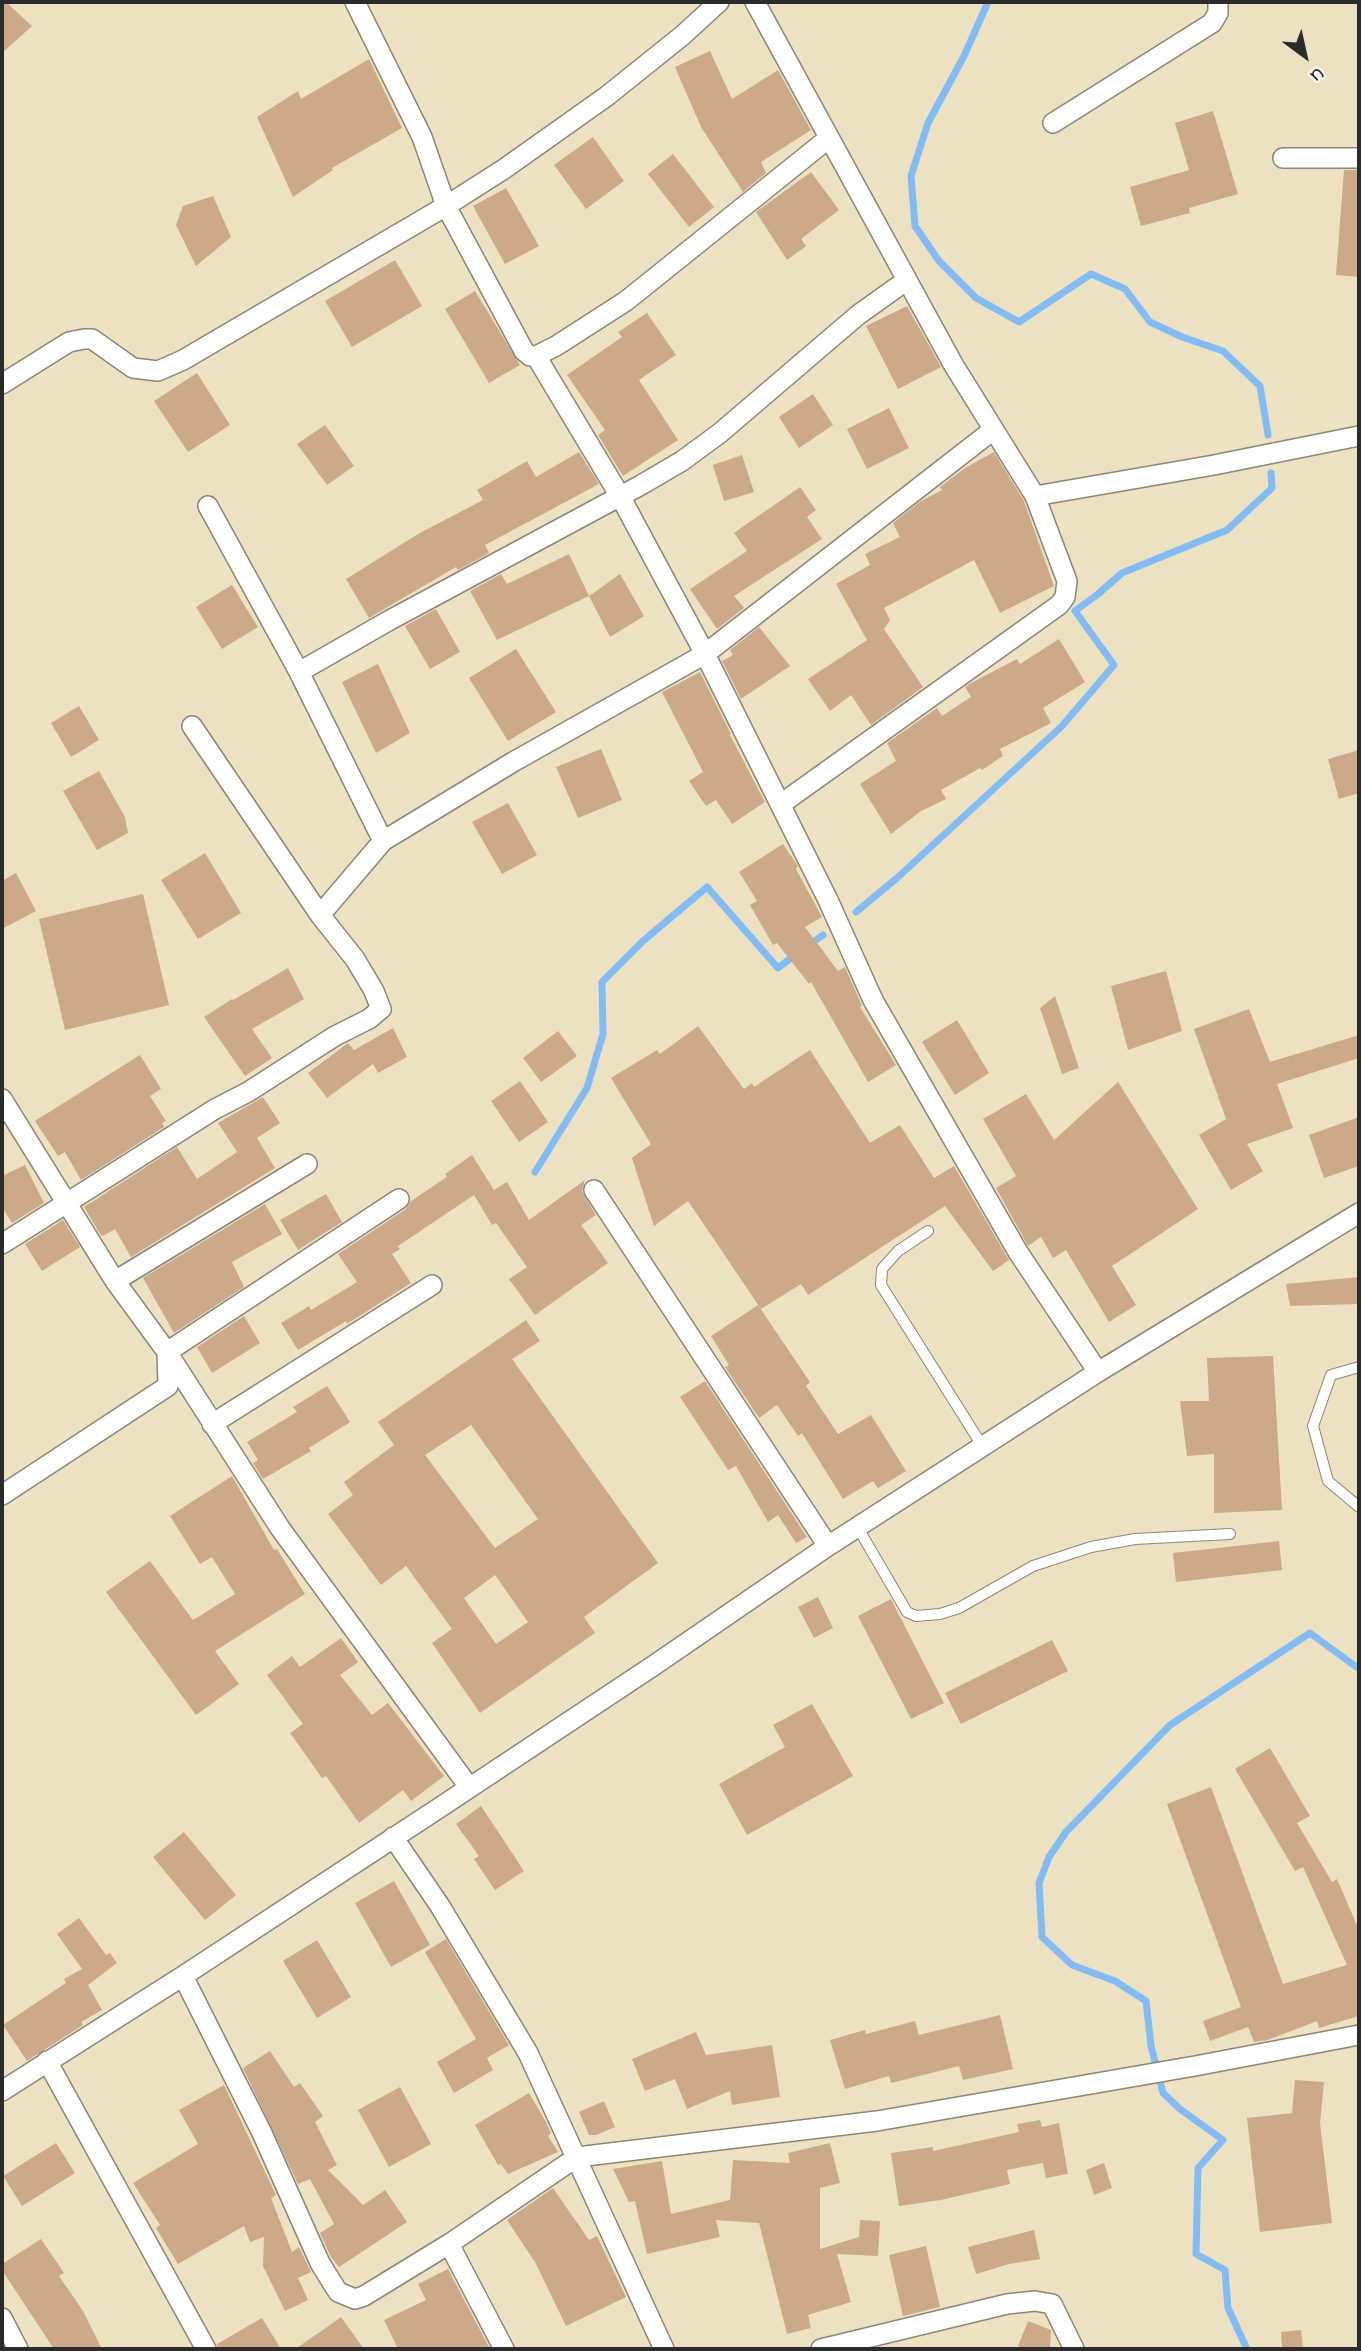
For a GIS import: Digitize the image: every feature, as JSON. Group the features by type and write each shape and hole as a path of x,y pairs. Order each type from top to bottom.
{"street":[{"path":"355,2 422,137 446,206 524,351 530,356 536,356 556,346 626,300 829,138"},
{"path":"2,384 69,342 84,339 92,339 134,368 149,371 166,369 446,206 504,169 607,96 683,35 719,2"},
{"path":"755,2 907,280 993,430 1035,496 1067,580 1065,597 1059,605 780,804"},
{"path":"1053,123 1212,23 1218,13 1218,2"},
{"path":"1283,159 1359,158"},
{"path":"299,672 682,461 858,316 907,280"},
{"path":"536,356 620,496 705,653 828,900 873,1000 1018,1252 1098,1372"},
{"path":"320,915 383,841 513,762 705,653 993,430"},
{"path":"1035,496 1214,465 1359,436"},
{"path":"208,506 299,672 383,841"},
{"path":"2,1244 215,1109 248,1092 335,1036 369,1019 381,1009 374,990 355,959 320,915 192,726"},
{"path":"2,1099 115,1281 167,1352 322,1588 469,1787"},
{"path":"115,1281 307,1164"},
{"path":"594,1190 828,1546"},
{"path":"167,1352 399,1199"},
{"path":"2,2091 183,1976 653,1666 828,1546 1098,1372 1359,1213"},
{"path":"212,1424 432,1285"},
{"path":"2,1495 168,1386 167,1352"},
{"path":"393,1837 440,1906 528,2053 664,2349"},
{"path":"183,1976 262,2133 320,2263 338,2292 355,2299 449,2244 577,2157 877,2121 1359,2035"},
{"path":"47,2061 206,2349"},
{"path":"449,2244 504,2349"},
{"path":"821,2349 847,2346 1007,2304 1035,2301 1052,2305 1074,2349"},
{"path":"2,2318 18,2349"}],"lane":[{"path":"928,1231 898,1251 882,1269 881,1284 983,1447"},
{"path":"1359,1367 1331,1375 1313,1426 1328,1481 1359,1507"},
{"path":"858,1528 907,1612 916,1616 940,1614 958,1608 1033,1566 1091,1547 1135,1539 1230,1534"}],"building":[{"path":"2,2 6,2 32,26 2,53"},
{"path":"710,51 732,99 778,70 811,130 761,162 766,173 743,192 701,127 675,67"},
{"path":"369,59 402,128 332,168 333,170 293,197 257,117 298,91 301,99"},
{"path":"1213,111 1238,194 1189,208 1190,213 1141,226 1130,187 1189,170 1175,123"},
{"path":"593,137 624,181 586,209 554,165"},
{"path":"673,154 714,207 689,227 648,174"},
{"path":"1344,170 1359,170 1359,277 1336,275"},
{"path":"811,172 839,210 801,239 806,246 787,260 756,212"},
{"path":"506,188 539,246 505,264 473,206"},
{"path":"213,196 231,237 196,266 176,225 183,206"},
{"path":"395,260 422,306 352,347 325,301"},
{"path":"475,291 520,365 489,383 445,309"},
{"path":"907,306 941,367 898,389 866,326"},
{"path":"647,313 676,355 639,380 678,440 623,476 598,435 605,430 567,375 622,337 618,332"},
{"path":"197,373 230,425 188,452 154,401"},
{"path":"813,394 833,425 799,448 779,417"},
{"path":"889,408 909,448 867,469 847,429"},
{"path":"325,425 354,466 327,485 297,444"},
{"path":"579,452 599,484 485,545 489,553 458,570 456,567 369,618 346,579 418,534 483,500 477,490 527,461 536,477"},
{"path":"994,452 1024,501 1054,586 1000,613 974,560 884,608 890,620 884,629 923,687 871,725 851,695 830,711 808,679 867,640 836,584 870,565 865,554 900,537 893,523 921,501 942,490 940,487 965,468"},
{"path":"742,455 754,492 724,501 713,465"},
{"path":"800,487 816,510 807,517 822,539 734,596 744,608 717,629 690,589 747,551 734,533"},
{"path":"569,554 589,596 497,640 470,591 501,574 507,584"},
{"path":"620,574 644,616 610,637 589,596"},
{"path":"232,585 258,627 222,649 196,607"},
{"path":"436,609 460,652 430,669 405,626"},
{"path":"759,627 790,666 741,699 722,661 733,655 730,650"},
{"path":"1059,639 1085,682 1043,708 1051,723 1000,749 1003,756 982,770 980,768 941,790 946,799 921,811 891,834 860,784 896,761 887,743 937,708 942,716 971,697 965,687 971,683 1017,659 1020,664"},
{"path":"516,649 556,712 508,741 469,678"},
{"path":"378,664 410,733 376,753 342,682"},
{"path":"700,672 765,802 732,824 716,800 706,806 689,781 703,772 662,692"},
{"path":"79,706 99,740 71,757 51,723"},
{"path":"601,749 622,800 578,818 556,767"},
{"path":"1359,750 1359,793 1339,799 1328,759"},
{"path":"99,771 125,817 128,833 97,850 63,791"},
{"path":"508,803 537,855 502,874 472,822"},
{"path":"783,844 798,866 796,869 822,917 805,927 838,971 845,967 862,1006 860,1007 896,1065 868,1082 811,982 809,984 777,943 773,945 750,905 757,901 739,872"},
{"path":"205,853 241,913 198,939 161,880"},
{"path":"16,873 36,911 2,929 2,881"},
{"path":"143,894 169,1005 65,1030 39,919"},
{"path":"288,968 304,999 252,1029 272,1058 245,1076 204,1017"},
{"path":"1166,971 1182,1031 1128,1050 1111,986"},
{"path":"1055,996 1079,1068 1062,1074 1040,1008"},
{"path":"1249,1009 1270,1062 1359,1035 1359,1058 1277,1084 1293,1128 1247,1144 1263,1171 1231,1190 1199,1135 1226,1119 1194,1029"},
{"path":"957,1020 989,1073 955,1095 922,1042"},
{"path":"698,1026 744,1089 752,1083 754,1087 810,1050 870,1143 900,1125 934,1178 954,1166 1009,1260 993,1271 945,1206 808,1295 801,1284 761,1309 688,1201 654,1226 632,1158 651,1144 611,1078 657,1050 660,1054"},
{"path":"393,1028 407,1057 378,1073 373,1064 327,1098 308,1073 348,1043 354,1050"},
{"path":"558,1031 577,1056 541,1082 523,1058"},
{"path":"140,1055 161,1089 150,1096 166,1121 162,1123 164,1127 81,1180 65,1152 58,1156 35,1121"},
{"path":"520,1081 548,1122 519,1142 491,1101"},
{"path":"1118,1082 1198,1209 1112,1266 1136,1305 1109,1322 1066,1250 1053,1258 1041,1237 1028,1246 996,1188 1016,1176 983,1119 1026,1094 1054,1140"},
{"path":"263,1097 280,1123 257,1138 275,1168 131,1257 115,1229 103,1236 100,1234 84,1207 177,1147 197,1179 237,1152 218,1123"},
{"path":"1359,1117 1359,1166 1324,1178 1309,1135"},
{"path":"472,1155 494,1190 507,1182 529,1220 585,1180 582,1191 596,1215 581,1225 608,1263 535,1315 509,1279 527,1267 496,1223 492,1225 474,1195 398,1246 400,1249 392,1254 411,1283 347,1324 346,1321 298,1350 281,1323 309,1306 311,1310 357,1282 338,1254 406,1209 411,1201 447,1177 445,1174"},
{"path":"25,1165 44,1203 12,1223 2,1207 2,1176"},
{"path":"326,1194 342,1222 298,1250 280,1220"},
{"path":"265,1204 282,1234 232,1262 244,1287 174,1333 143,1278"},
{"path":"63,1220 80,1247 42,1271 25,1244"},
{"path":"1359,1277 1359,1304 1290,1306 1286,1284"},
{"path":"758,1305 810,1382 806,1386 838,1434 871,1415 906,1471 878,1488 873,1481 843,1499 802,1433 798,1436 777,1405 759,1418 725,1367 729,1365 711,1336"},
{"path":"244,1316 260,1343 212,1373 197,1347"},
{"path":"526,1320 540,1341 512,1359 658,1563 584,1617 595,1633 480,1713 432,1643 452,1629 406,1566 381,1585 328,1514 353,1495 344,1482 394,1445 378,1422","holes":["471,1425 538,1519 495,1548 425,1455","495,1575 528,1622 496,1644 464,1598"]},
{"path":"1273,1356 1282,1510 1214,1513 1214,1454 1187,1456 1180,1401 1209,1401 1207,1358"},
{"path":"705,1381 807,1537 796,1543 778,1515 768,1522 736,1466 728,1470 680,1397"},
{"path":"327,1386 350,1422 309,1448 311,1451 263,1479 253,1463 258,1460 247,1442 297,1412 293,1407"},
{"path":"232,1476 274,1550 277,1549 305,1594 215,1651 239,1684 196,1715 106,1592 150,1561 193,1620 235,1594 212,1557 200,1564 170,1516"},
{"path":"1279,1541 1282,1570 1176,1582 1173,1553"},
{"path":"818,1597 833,1628 814,1638 798,1607"},
{"path":"891,1599 944,1703 911,1719 858,1616"},
{"path":"341,1638 358,1662 340,1675 372,1715 388,1703 444,1776 411,1801 403,1790 359,1823 326,1776 322,1778 290,1733 303,1724 267,1675 292,1656 300,1667"},
{"path":"1052,1640 1068,1671 961,1724 945,1693"},
{"path":"812,1704 853,1776 747,1835 719,1784 785,1747 773,1725"},
{"path":"1270,1748 1310,1816 1297,1823 1332,1882 1337,1879 1359,1930 1359,2016 1319,2028 1317,2021 1268,2040 1254,2042 1248,2027 1210,2041 1203,2021 1241,2007 1167,1804 1211,1787 1283,1984 1347,1965 1303,1867 1295,1871 1235,1769"},
{"path":"481,1806 524,1871 495,1890 474,1859 479,1856 456,1824"},
{"path":"184,1832 236,1895 205,1920 153,1857"},
{"path":"394,1881 430,1945 391,1967 355,1903"},
{"path":"79,1918 106,1955 110,1953 117,1963 88,1985 102,2010 27,2061 3,2025 66,1983 64,1979 82,1969 57,1934"},
{"path":"446,1939 509,2045 487,2058 493,2070 454,2093 437,2062 476,2039 425,1952"},
{"path":"317,1940 351,1997 317,2018 283,1961"},
{"path":"1000,2015 1013,2069 963,2080 959,2066 891,2083 889,2076 845,2089 830,2040 865,2030 866,2034 915,2021 919,2035"},
{"path":"696,2032 706,2055 772,2045 780,2097 732,2105 730,2091 687,2109 675,2079 645,2091 632,2059"},
{"path":"270,2051 294,2087 300,2083 323,2116 315,2122 337,2165 328,2170 363,2205 385,2190 407,2222 339,2267 331,2257 320,2233 334,2224 310,2179 298,2184 243,2068"},
{"path":"1295,2080 1324,2082 1320,2123 1332,2223 1260,2232 1247,2118 1292,2113"},
{"path":"224,2085 276,2195 271,2198 292,2252 299,2247 311,2272 298,2278 308,2300 285,2311 263,2266 264,2237 250,2242 244,2226 178,2264 156,2228 160,2225 133,2183 198,2144 179,2110"},
{"path":"400,2087 431,2144 389,2167 358,2110"},
{"path":"529,2093 546,2122 551,2133 548,2136 558,2152 508,2174 501,2164 498,2165 475,2125"},
{"path":"604,2101 615,2127 589,2135 579,2112"},
{"path":"1040,2120 1042,2127 1059,2123 1068,2174 1046,2178 1043,2163 1007,2170 1010,2184 941,2200 899,2206 891,2153 933,2147 933,2151 1019,2132 1017,2124"},
{"path":"56,2143 75,2173 22,2206 3,2176"},
{"path":"830,2143 840,2183 820,2188 820,2249 859,2237 860,2220 880,2221 878,2256 837,2254 851,2302 808,2315 811,2328 787,2334 759,2223 716,2220 720,2237 647,2254 635,2201 629,2202 613,2169 662,2161 671,2214 730,2200 733,2160 790,2163 788,2153"},
{"path":"1104,2163 1112,2188 1094,2195 1086,2170"},
{"path":"553,2188 589,2240 597,2236 626,2297 566,2326 535,2262 507,2220"},
{"path":"1034,2230 1040,2259 1009,2264 976,2274 968,2247"},
{"path":"41,2239 64,2273 59,2276 83,2311 102,2349 54,2349 2,2270 2,2264"},
{"path":"926,2246 940,2307 903,2316 889,2255"},
{"path":"448,2269 490,2349 398,2349 384,2320 426,2300 418,2284"},
{"path":"341,2317 364,2349 295,2349 320,2332"},
{"path":"262,2318 281,2349 218,2349 217,2344"},
{"path":"1028,2321 1051,2330 1050,2349 1017,2349"},
{"path":"1301,2330 1303,2349 1282,2349 1281,2332"}],"waterway":[{"path":"988,2 964,56 928,123 911,176 915,226 939,261 976,298 1019,322 1091,274 1125,289 1150,322 1182,337 1223,351 1260,386 1268,435"},
{"path":"856,912 897,878 1062,726 1114,665 1075,611 1122,573 1227,530 1272,488 1271,473"},
{"path":"535,1172 587,1088 603,1034 602,982 643,941 707,887 778,968 796,954"},
{"path":"809,945 823,935"},
{"path":"1247,2349 1228,2308 1225,2270 1196,2254 1198,2168 1223,2140 1180,2109 1163,2093 1151,2046 1146,2001 1115,1981 1072,1965 1042,1937 1039,1883 1049,1857 1066,1832 1170,1725 1310,1633 1359,1669"}]}
